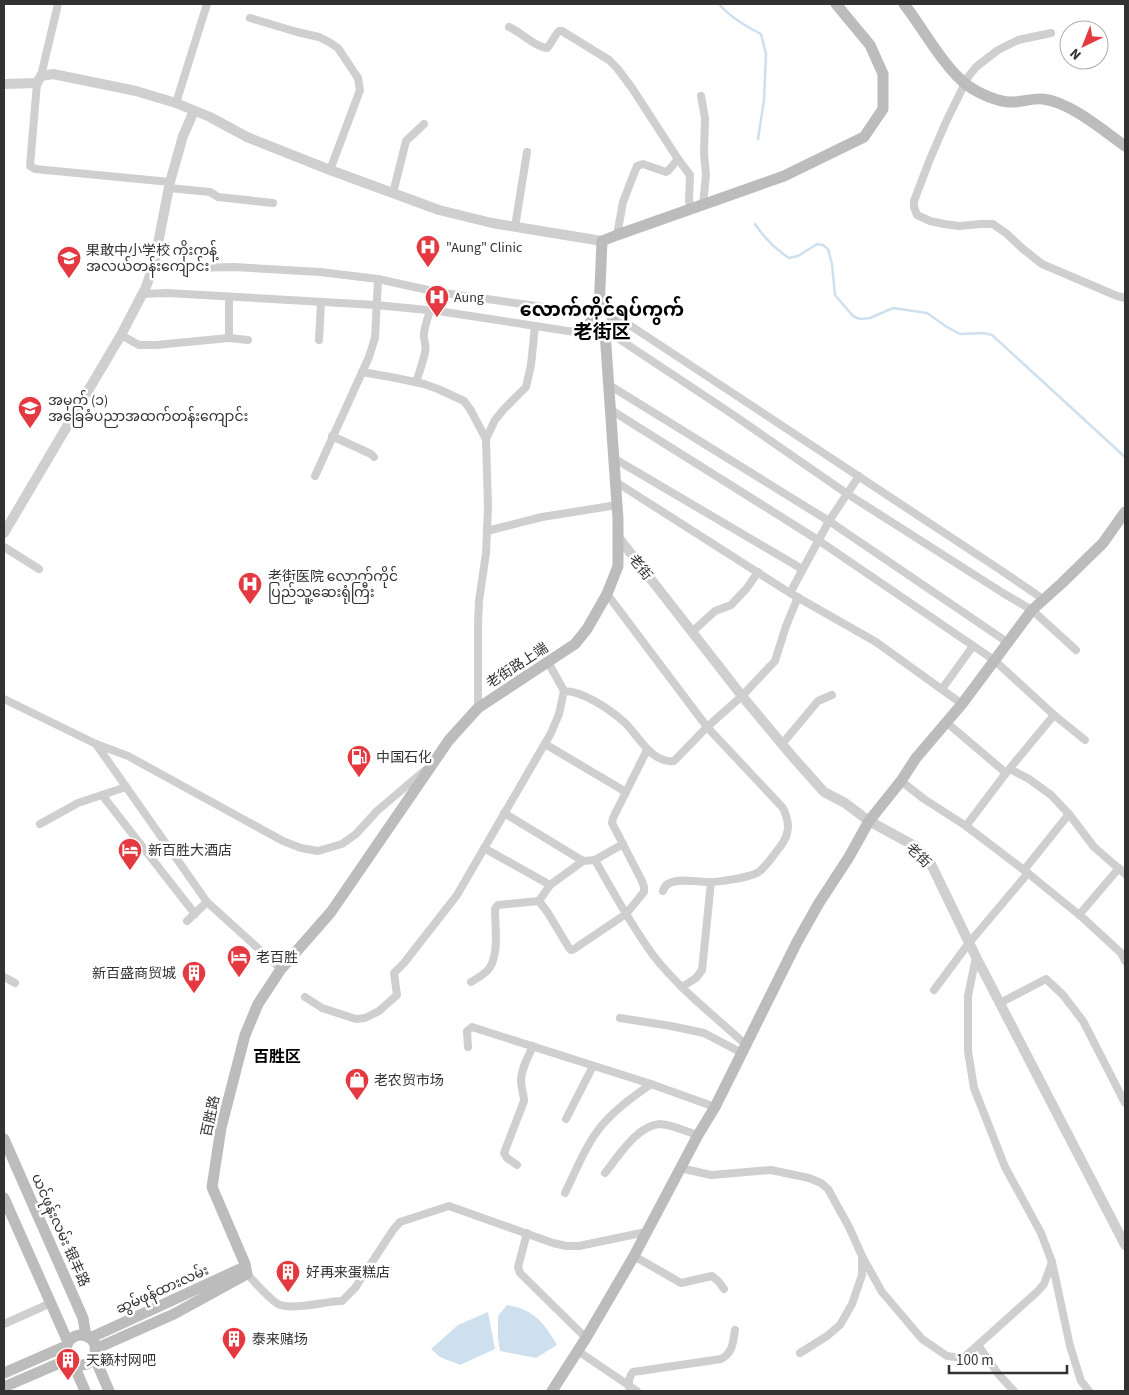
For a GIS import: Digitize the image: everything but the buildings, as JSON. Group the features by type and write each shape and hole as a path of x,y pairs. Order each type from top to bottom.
{"main road":[{"path":"596,312 607,311 613,317 613,325 602,331 591,324 596,312 602,241 784,176 864,137 883,109 883,74 870,45 836,4"},
{"path":"904,4 930,43 965,84 993,98 1012,103 1043,99 1055,102 1069,108 1125,146"},
{"name":"老街路上端","path":"281,969 331,912 449,740 478,708 576,644 607,594 618,566 618,505 609,385 602,331"},
{"path":"552,1391 586,1338 634,1256 744,1049 796,942 869,821 901,781 916,758 962,704 1032,610 1102,543 1125,512"},
{"name":"百胜路","path":"244,1270 212,1187 221,1128 245,1035 258,1004 281,969"},
{"name":"ယင်ဖုန်းလမ်း 银丰路","path":"4,1138 83,1318 88,1337"},
{"path":"4,1198 67,1344 67,1355 86,1391"},
{"name":"ဆွမ်ဖုန်ထားလမ်း","path":"88,1337 244,1270"},
{"name":"ဆွမ်ဖုန်ထားလမ်း","path":"95,1353 174,1314 244,1270"},
{"path":"4,1373 67,1344 76,1335 88,1337 93,1342 95,1353 109,1391"},
{"path":"4,1388 71,1361 82,1365 87,1363 95,1353"}],"street":[{"path":"58,4 39,80 30,166 35,169 170,185 210,192 218,197 273,203"},
{"path":"176,103 207,4"},
{"path":"250,18 319,37 329,42 338,48 358,78 360,90 330,170"},
{"path":"509,27 542,48 547,48 551,45 556,34 562,31 609,60 632,88 690,175 688,200 691,209"},
{"path":"1051,33 1018,40 998,50 976,67 965,84 930,159 914,201 915,212 917,215 930,221 944,224 958,226 993,224 1042,264 1125,298"},
{"path":"4,84 39,80 53,74 136,91 176,103 247,137 439,210 515,227 602,241"},
{"path":"701,96 705,118 704,153 706,175 702,204"},
{"path":"4,533 121,335 142,294 154,264 182,136 194,111"},
{"path":"393,192 406,141 424,124"},
{"path":"515,227 527,152"},
{"path":"617,235 623,202 637,166 643,164 666,172 678,159"},
{"path":"154,264 191,268 234,267 320,272 378,279 437,292 596,312"},
{"path":"315,476 362,372 375,338 378,279"},
{"path":"416,382 426,347 424,332 437,292"},
{"path":"142,294 166,293 430,310 581,333 602,331 732,414 846,493 1032,610 1076,650"},
{"path":"229,297 229,338"},
{"path":"319,340 320,302"},
{"path":"613,317 625,322 1044,599"},
{"path":"486,439 504,409 526,387 531,365 535,326"},
{"path":"121,335 138,345 229,338 248,340"},
{"path":"362,372 416,382 438,389 464,401 470,408 486,439 488,507 486,553 479,601 478,708"},
{"path":"609,385 829,521 1007,642"},
{"path":"611,410 818,540 994,660 1054,715 1085,740"},
{"path":"332,436 374,457"},
{"path":"614,459 802,569"},
{"path":"790,593 829,521 858,476"},
{"path":"616,482 790,593 876,642 962,704"},
{"path":"487,531 542,517 618,505"},
{"name":"老街","path":"618,537 742,696 824,792 845,803 869,821 913,845 930,862 976,957 1125,1245"},
{"path":"4,547 39,569"},
{"path":"692,632 715,611 731,605 747,588 758,572"},
{"path":"607,594 707,727 783,808 788,818 788,829 784,842 758,872 735,879 711,882 679,881 669,883 662,891"},
{"path":"564,691 573,691 609,710 624,722 647,750 662,760 674,761 707,727 742,696 775,661 798,597"},
{"path":"942,689 973,646"},
{"path":"305,997 322,1008 356,1019 365,1018 379,1011 397,995 394,973 457,895 551,733 564,691 548,662"},
{"path":"782,744 818,701 832,695"},
{"path":"4,700 96,744 128,756 283,842 318,851 342,844 356,834 377,811 434,762"},
{"path":"966,826 1054,715"},
{"path":"946,722 1008,771 1029,780 1051,795 1069,814 1094,847 1125,874"},
{"path":"96,744 208,902 281,969"},
{"path":"545,744 626,792"},
{"path":"539,901 571,950 626,914 644,892 644,887 612,823 647,750"},
{"path":"901,781 1026,871 1080,915 1121,954 1125,961"},
{"path":"40,824 78,803 126,787"},
{"path":"102,795 195,914"},
{"path":"504,813 583,861"},
{"path":"934,990 1069,814"},
{"path":"471,982 487,972 493,964 496,948 495,909 498,905 539,901 550,885 583,861 595,860 623,844"},
{"path":"484,848 550,885"},
{"path":"595,860 626,914 654,955 682,987 744,1049"},
{"path":"1080,915 1119,868"},
{"path":"682,987 696,978 702,970 711,882"},
{"path":"187,921 208,902"},
{"path":"976,957 968,996 968,1051 974,1088 1005,1167 1041,1233 1052,1262 1070,1346 1081,1381 1081,1391"},
{"path":"4,977 15,983"},
{"path":"1000,1003 1046,979 1063,995 1083,1021 1125,1102"},
{"path":"620,1018 704,1033 744,1049"},
{"path":"468,1047 468,1031 472,1027 651,1084 714,1107"},
{"path":"517,1165 507,1158 504,1153 524,1101 521,1073 533,1046"},
{"path":"566,1119 594,1066"},
{"path":"565,1193 595,1134 621,1106 651,1084"},
{"path":"605,1173 633,1138 650,1126 660,1124 698,1135"},
{"path":"680,1168 711,1175 772,1170 809,1178 821,1183 828,1189 882,1292 922,1339 947,1356 963,1358 978,1345 1038,1291 1044,1284 1052,1262"},
{"path":"244,1270 277,1304 286,1307 342,1301 355,1288 400,1222 449,1206 566,1246 579,1246 646,1232"},
{"path":"527,1233 518,1267 520,1273 586,1338"},
{"path":"634,1256 681,1283 712,1276 724,1289"},
{"path":"800,1352 827,1336 840,1325 852,1304 862,1275 862,1256"},
{"path":"4,1324 50,1303"},
{"path":"629,1388 630,1376 633,1372 722,1359 728,1356 735,1330"},
{"path":"978,1345 999,1375 1014,1391"},
{"path":"578,1351 629,1388 636,1391"},
{"path":"1081,1381 1089,1391"}],"water":[{"path":"507,1305 524,1310 537,1318 548,1330 557,1345 536,1358 500,1351 498,1316"},
{"path":"488,1312 495,1349 460,1365 440,1357 431,1349 458,1325"}],"waterway":[{"path":"719,4 738,21 761,34 766,54 764,100 758,139"},
{"path":"755,224 770,243 789,258 798,256 817,244 823,245 828,249 832,264 835,295 853,316 860,319 870,318 893,308 927,313 960,334 983,333 992,335 1125,457"}],"place":[{"name":"\"Aung\" Clinic","path":"428,268"},
{"name":"果敢中小学校 ကိုးကန့် အလယ်တန်းကျောင်း","path":"69,279"},
{"name":"Aung","path":"437,318"},
{"name":"အမှတ် (၁) အခြေခံပညာအထက်တန်းကျောင်း","path":"30,429"},
{"name":"老街医院 လောက်ကိုင် ပြည်သူ့ဆေးရုံကြီး","path":"250,605"},
{"name":"中国石化","path":"359,778"},
{"name":"新百胜大酒店","path":"130,871"},
{"name":"老百胜","path":"239,978"},
{"name":"新百盛商贸城","path":"194,994"},
{"name":"老农贸市场","path":"357,1101"},
{"name":"好再来蛋糕店","path":"288,1293"},
{"name":"泰来赌场","path":"234,1360"},
{"name":"天籁村网吧","path":"68,1381"}],"district":[{"name":"လောက်ကိုင်ရပ်ကွက် 老街区","path":"602,320"},
{"name":"百胜区","path":"277,1056"}]}
